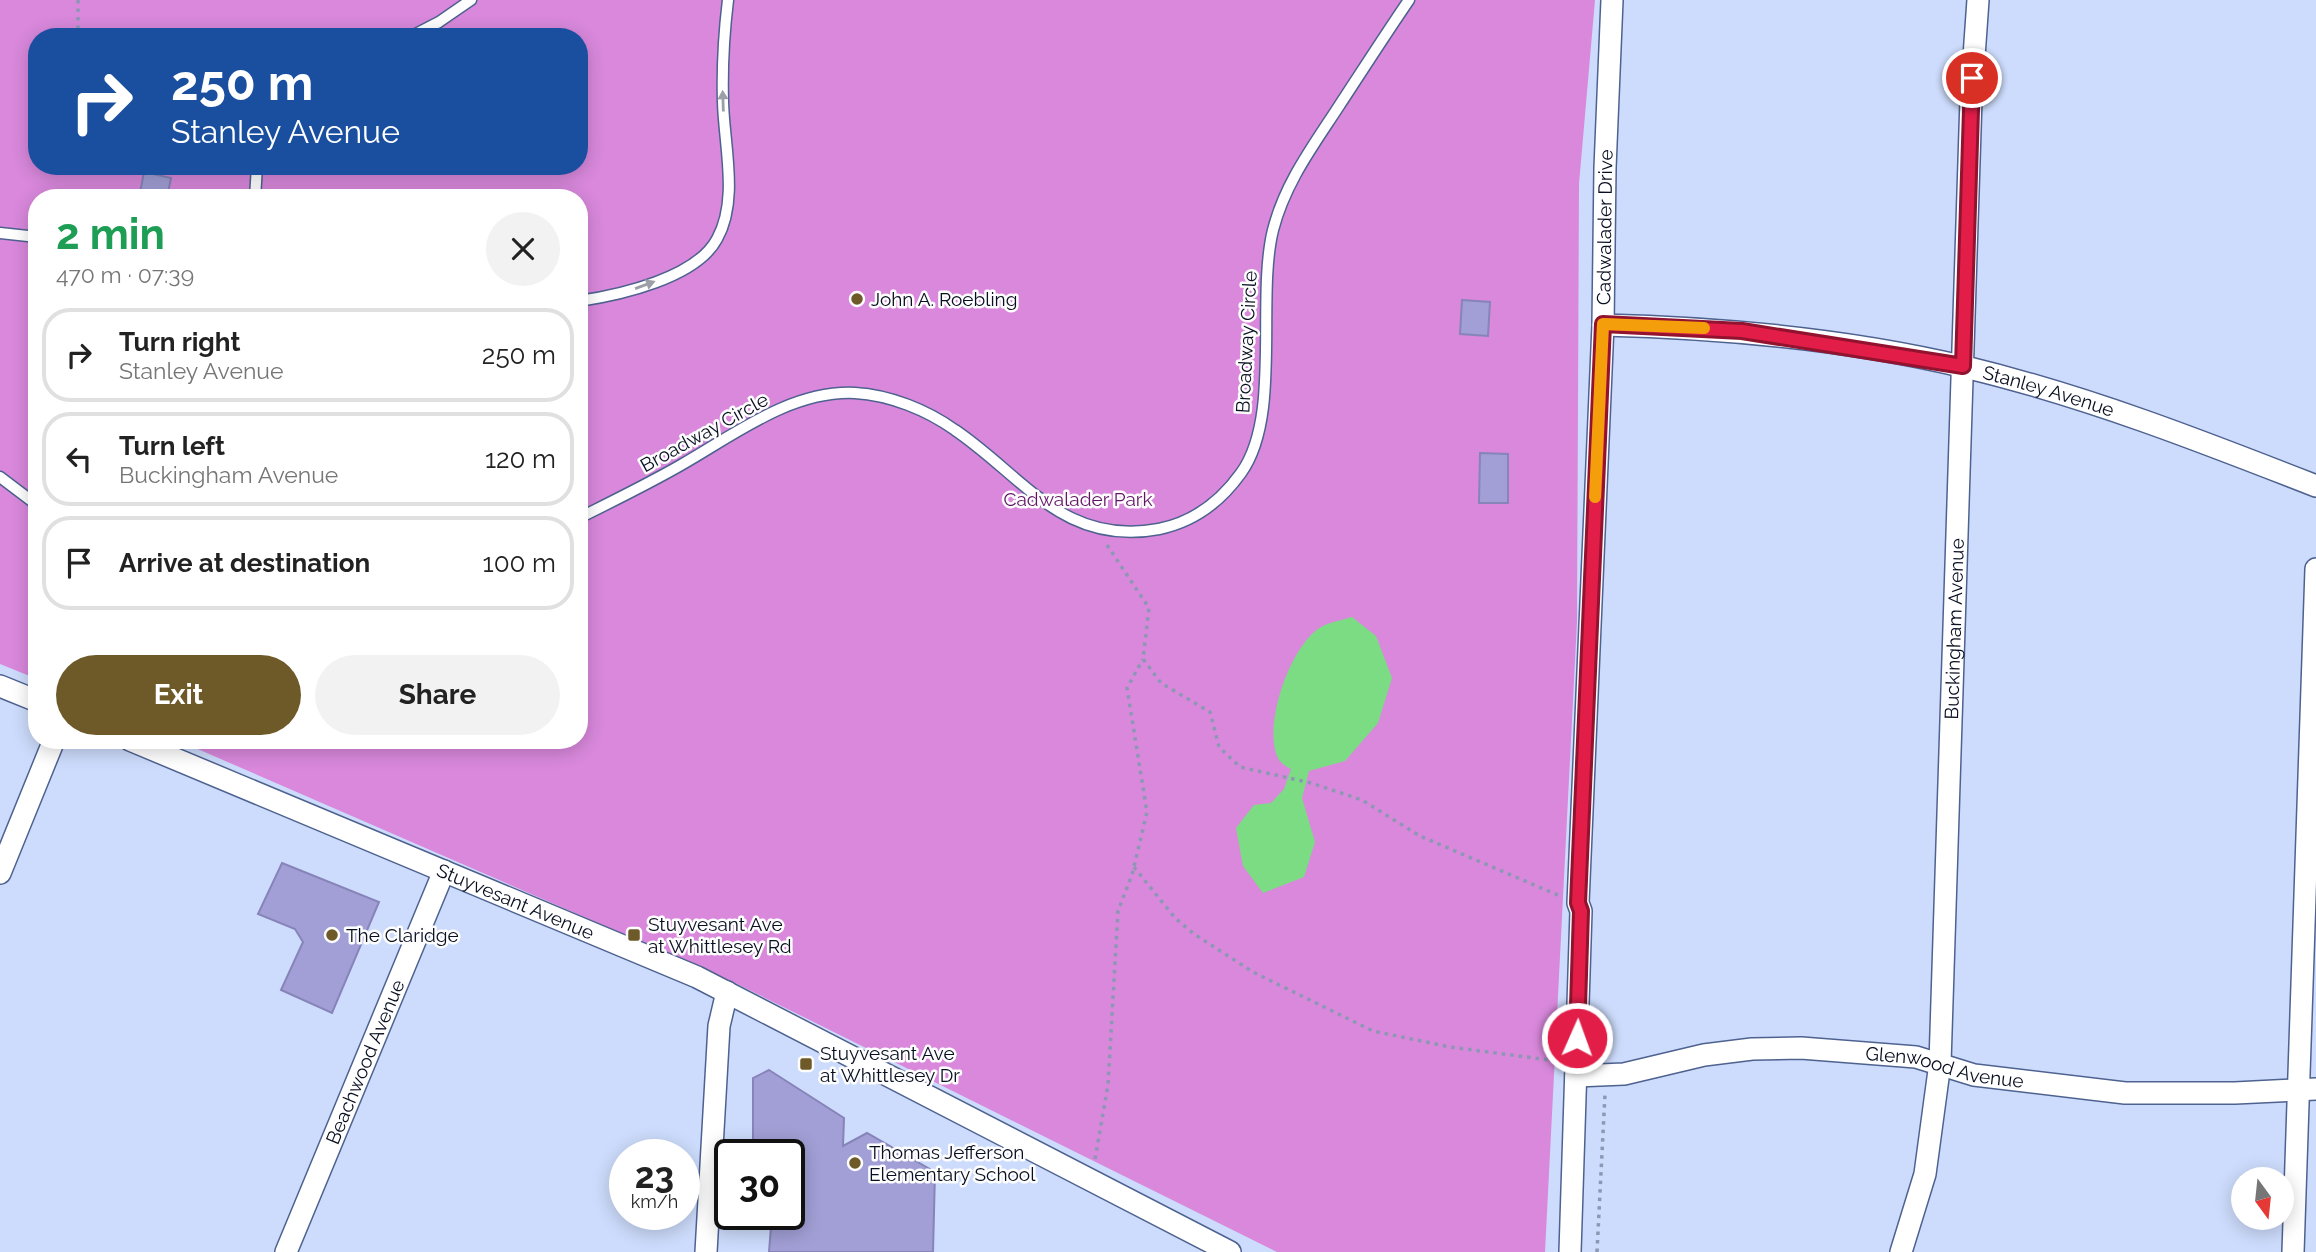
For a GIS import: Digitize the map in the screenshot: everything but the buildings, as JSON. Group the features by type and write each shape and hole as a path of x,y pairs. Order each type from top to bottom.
{"street":[{"name":"Cadwalader Drive","path":"1570,1252 1581,911 1578,903 1603,324 1605,168 1612,0"},
{"name":"Buckingham Avenue","path":"1901,1252 1925,1174 1940,1063 1971,99 1978,0"},
{"name":"Stanley Avenue","path":"1603,324 1742,331 1963,366 2094,403 2316,486"},
{"path":"2293,1252 2306,1089 2316,569"},
{"path":"0,686 28,697"},
{"path":"0,873 50,749"},
{"name":"Stuyvesant Avenue","path":"152,749 727,992 1230,1252"},
{"name":"Beachwood Avenue","path":"294,1249 444,871"},
{"path":"706,1252 719,1026 727,992"},
{"name":"Glenwood Avenue","path":"1576,1070 1607,1075 1624,1074 1704,1055 1752,1049 1870,1052 1940,1063 1974,1075 2125,1093 2235,1093 2306,1089"}],"lane":[{"path":"427,28 471,0"},
{"path":"588,299 642,286 681,271 700,259 718,238 728,201 723,100 728,0"},
{"name":"Broadway Circle","path":"588,514 648,484 784,407 825,394 854,393 875,396 929,415 957,431 1045,504 1089,525 1129,531 1172,526 1209,507 1242,472 1252,454 1262,407 1268,257 1283,201 1300,166 1409,0"},
{"path":"0,233 28,236"},
{"path":"0,477 28,498"}],"path":[{"path":"78,0 78,28"},
{"path":"1089,525 1107,544 1149,608 1143,659 1127,688 1147,813 1134,867 1118,911 1108,1085 1101,1112 1095,1162"},
{"path":"1143,659 1161,683 1210,712 1219,747 1240,767 1311,783 1362,800 1420,836 1524,883 1578,903"},
{"path":"1134,867 1175,918 1194,934 1253,972 1373,1031 1576,1070"},
{"path":"1597,1252 1607,1075"}],"green space":[{"name":"Cadwalader Park","path":"0,0 1595,0 1579,184 1577,622 1545,1252 1277,1252 729,980 198,749 588,749 588,189 28,189 28,675 0,664"}],"shaded area":[{"path":"1352,617 1376,636 1392,678 1378,723 1345,761 1309,771 1302,798 1315,842 1304,877 1263,893 1243,866 1236,828 1254,805 1271,803 1284,789 1291,769 1279,760 1274,746 1276,709 1289,669 1299,651 1321,627"}],"slow traffic":[{"path":"1595,497 1603,324 1704,328"}],"place":[{"name":"John A. Roebling","path":"857,299"},
{"name":"The Claridge","path":"332,935"},
{"name":"Stuyvesant Ave at Whittlesey Rd","path":"634,935"},
{"name":"Stuyvesant Ave at Whittlesey Dr","path":"806,1064"},
{"name":"Thomas Jefferson Elementary School","path":"855,1163"}],"route":[{"path":"1577,1038 1581,911 1578,903 1603,324 1742,331 1963,366 1972,78"}]}
